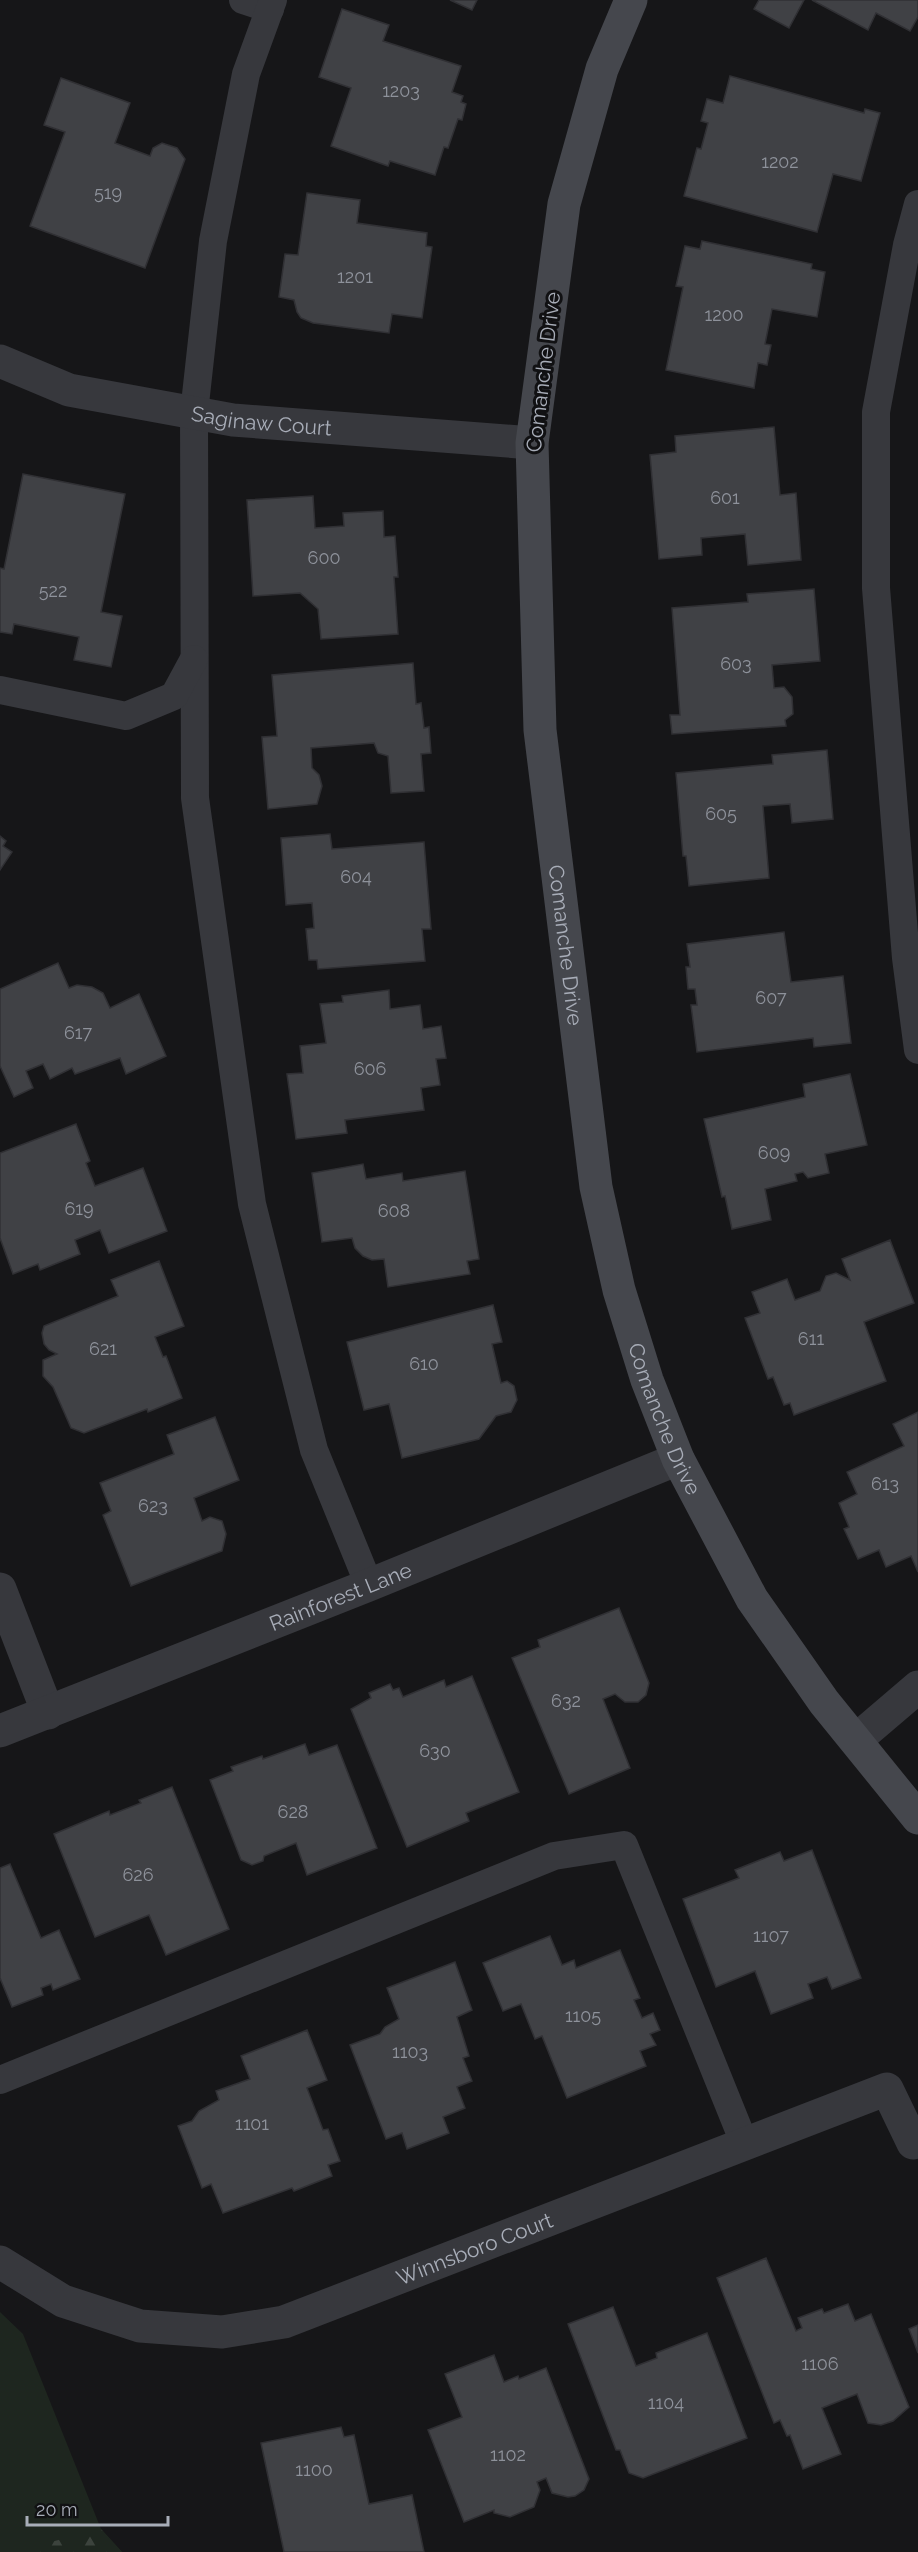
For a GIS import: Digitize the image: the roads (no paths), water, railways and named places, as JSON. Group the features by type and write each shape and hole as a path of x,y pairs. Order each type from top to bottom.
{"street":[{"name":"Comanche Drive","path":"631,0 602,69 564,204 532,443 540,730 596,1187 619,1290 646,1380 678,1459 752,1599 824,1701 918,1818"},
{"name":"Saginaw Court","path":"0,361 69,390 233,420 532,443"},
{"name":"Rainforest Lane","path":"0,1731 369,1586 678,1459"},
{"path":"0,1588 48,1713"},
{"path":"856,1740 918,1688"},
{"name":"Winnsboro Court","path":"0,2262 63,2301 140,2326 222,2332 284,2322 887,2089 913,2143"}],"lane":[{"path":"243,0 272,4 246,74 213,241 194,413 195,798 252,1204 314,1450 369,1586"},
{"path":"918,204 907,245 876,412 876,588 906,958 918,1050"},
{"path":"0,690 126,716 174,696 195,658"},
{"path":"0,2080 554,1856 624,1845 745,2145"}]}
